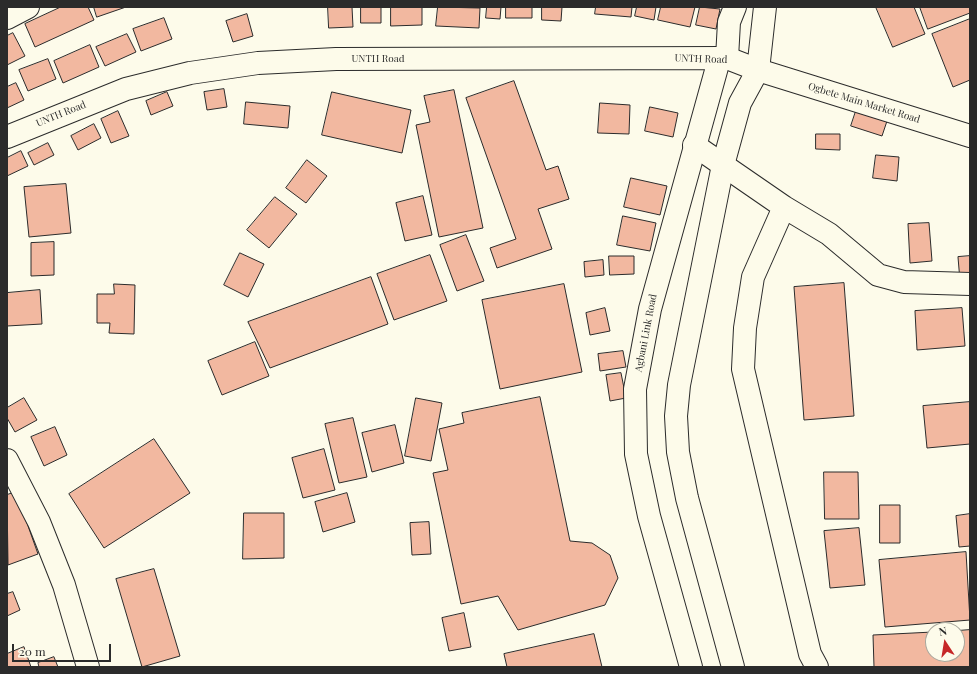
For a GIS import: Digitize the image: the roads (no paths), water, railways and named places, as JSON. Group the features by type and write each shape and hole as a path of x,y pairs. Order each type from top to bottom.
{"street":[{"path":"7,18 28,7"},
{"path":"727,58 729,22 735,7"},
{"path":"733,667 688,498 678,452 676,416 679,385 723,165 740,103 758,70 764,7"},
{"name":"UNTH Road","path":"7,137 126,89 190,73 258,63 344,59 727,58 758,70"},
{"name":"Agbani Link Road","path":"691,667 649,516 636,454 636,389 650,309 694,145 719,60 727,58"},
{"name":"Ogbete Main Market Road","path":"758,70 970,136"},
{"path":"694,145 784,207 829,234 878,275 904,282 970,284"},
{"path":"784,207 754,277 745,328 743,369 810,654 817,667"},
{"path":"7,460 39,522 64,586 88,667"}]}
